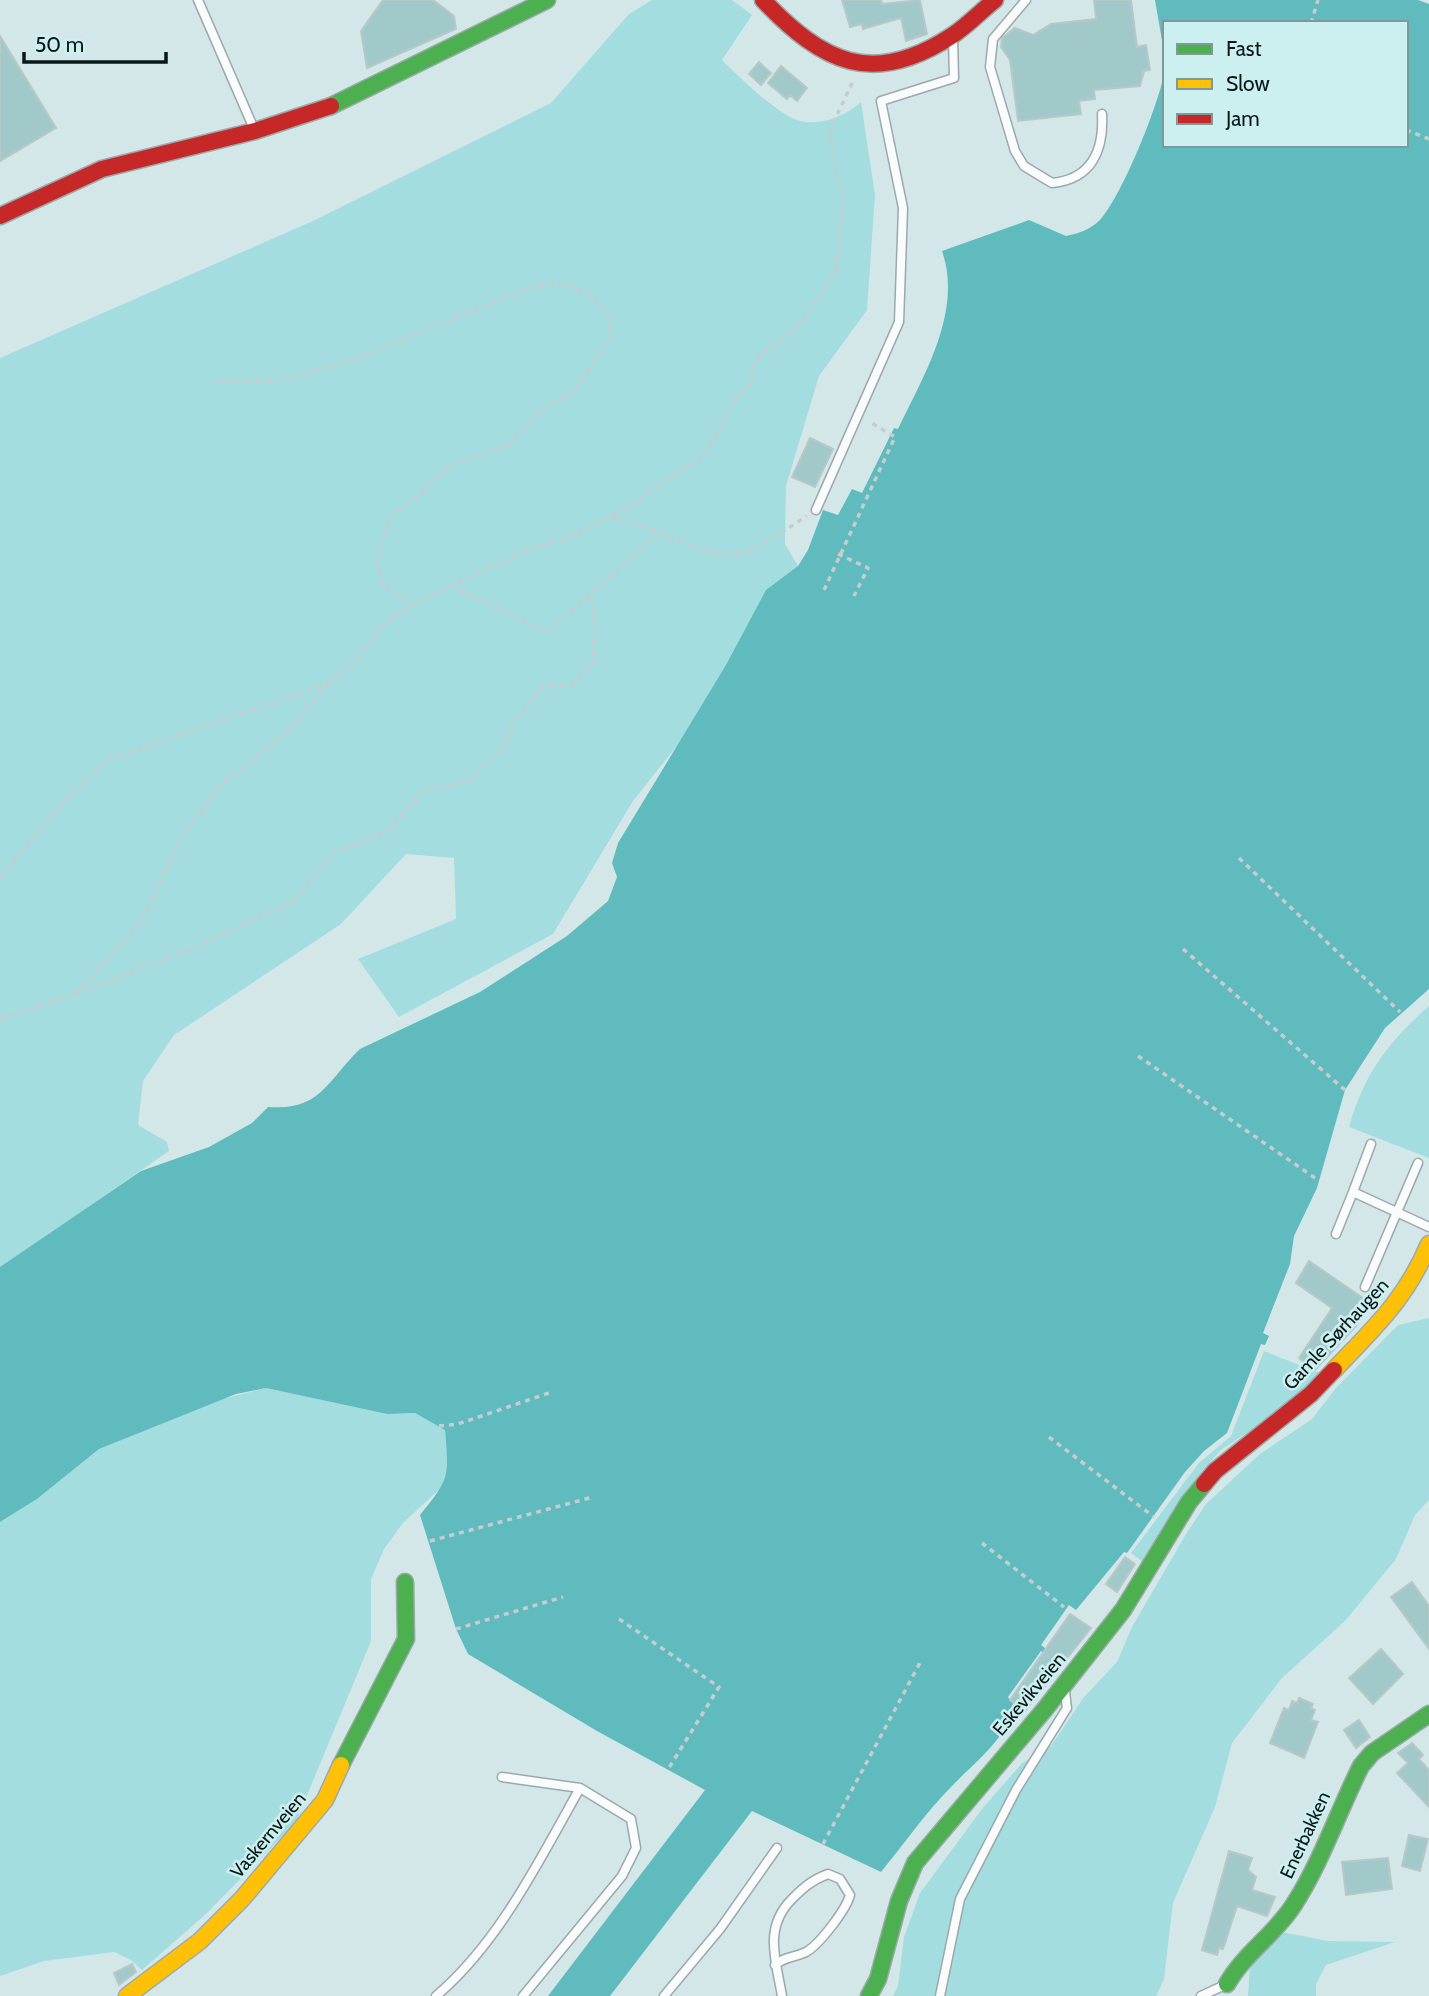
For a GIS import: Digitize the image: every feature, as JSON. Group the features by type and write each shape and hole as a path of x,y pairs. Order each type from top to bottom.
{"street":[{"path":"0,216 102,169 255,131 325,109 547,0"},
{"path":"763,0 812,45 833,57 856,63 878,64 906,57 953,36 995,0"},
{"name":"Gamle Sørhaugen","path":"1256,1439 1311,1394 1394,1307 1415,1278 1429,1244"},
{"name":"Eskevikveien","path":"869,1996 878,1979 899,1901 915,1863 1064,1686 1124,1610 1189,1502 1215,1471 1256,1439"},
{"name":"Vaskernveien","path":"127,1996 200,1941 275,1862 325,1800 354,1735 406,1639 405,1581"},
{"name":"Enerbakken","path":"1227,1984 1237,1964 1265,1940 1307,1884 1361,1766 1372,1753 1429,1714"}],"lane":[{"path":"198,0 255,131"},
{"path":"1026,0 993,39 990,67 1015,151 1024,166 1052,183 1081,175 1091,164 1101,145 1102,114"},
{"path":"816,510 899,321 903,208 881,101 954,78 953,36"},
{"path":"1336,1234 1371,1144"},
{"path":"1365,1287 1418,1163"},
{"path":"1353,1192 1429,1227"},
{"path":"940,1996 960,1899 1016,1790 1066,1708 1064,1686"},
{"path":"502,1777 580,1788 631,1819 636,1848 622,1876 523,1996"},
{"path":"436,1996 477,1954 545,1850 580,1788"},
{"path":"664,1996 720,1929 777,1848"},
{"path":"775,1965 782,1959 806,1952 839,1916 850,1895 840,1879 828,1874 811,1880 784,1907 774,1924 775,1965 782,1996"},
{"path":"1201,1996 1227,1984"}],"path":[{"path":"1312,21 1318,0"},
{"path":"74,995 141,923 182,837 221,785 287,732 328,684 356,661 380,628 413,604 450,586 530,549 577,534 611,516 704,457 735,400 750,384 756,360 799,326 830,282 840,250 843,201 830,138 831,128 847,98 856,63"},
{"path":"1408,131 1429,139"},
{"path":"216,381 268,381 309,373 360,357 526,289 556,282 587,292 610,318 610,338 573,392 540,411 508,444 454,464 389,519 377,562 382,585 413,604"},
{"path":"824,590 838,554 895,437 858,415"},
{"path":"611,516 660,532 708,554 728,555 756,550 816,510"},
{"path":"450,586 547,632 660,532"},
{"path":"838,554 868,568 854,596"},
{"path":"0,1018 74,995 193,948 294,901 334,852 386,834 424,790 469,782 505,745 511,726 542,687 572,684 593,663 596,624 591,595"},
{"path":"0,877 34,841 88,775 112,758 328,684"},
{"path":"1239,858 1401,1012"},
{"path":"1183,949 1345,1090"},
{"path":"1138,1056 1318,1180"},
{"path":"439,1426 458,1424 549,1393"},
{"path":"1049,1437 1154,1517"},
{"path":"430,1541 593,1497"},
{"path":"982,1543 1064,1608"},
{"path":"456,1629 563,1597"},
{"path":"619,1619 719,1688 667,1771"},
{"path":"823,1844 922,1659"}],"shaded area":[{"path":"652,0 732,0 752,15 722,60 759,95 792,118 808,122 824,121 861,102 875,195 867,310 819,376 786,486 785,544 798,566 683,738 633,801 553,934 399,1017 358,959 456,919 454,858 406,854 341,924 174,1035 143,1081 138,1125 167,1142 169,1151 0,1268 0,358 313,221 551,103 629,14"},
{"path":"1155,0 1418,0 1429,4 1429,989 1385,1028 1345,1090 1317,1188 1294,1236 1290,1264 1263,1333 1269,1336 1265,1345 1261,1344 1227,1433 1204,1451 1185,1472 1127,1553 1124,1552 1076,1610 1069,1605 1041,1645 1051,1653 1049,1656 1041,1651 1008,1697 1015,1706 997,1740 933,1807 881,1872 752,1811 610,1996 548,1996 705,1790 597,1731 468,1654 456,1629 420,1515 437,1493 445,1476 445,1430 415,1413 387,1414 266,1388 236,1394 99,1449 37,1499 0,1522 0,1267 141,1171 209,1147 252,1123 268,1107 286,1107 312,1099 360,1049 480,992 567,936 608,901 617,877 612,863 618,843 726,665 766,590 798,566 808,550 823,510 838,515 852,489 862,493 894,428 898,429 929,365 944,319 948,297 942,251 1029,220 1066,236 1084,231 1100,220 1119,191 1139,148 1163,79 1163,147 1408,147 1408,21 1163,21 1163,46"},
{"path":"1429,1006 1429,1158 1349,1127 1362,1091 1379,1060 1401,1033"},
{"path":"1429,1318 1429,1500 1415,1515 1396,1559 1345,1621 1282,1678 1232,1743 1215,1807 1173,1903 1164,1979 1156,1996 893,1996 898,1986 904,1937 920,1893 982,1809 1022,1763 1051,1746 1084,1697 1117,1662 1132,1627 1206,1504 1260,1454 1312,1419 1336,1388 1398,1325"},
{"path":"1264,1351 1322,1374 1276,1414 1221,1450 1201,1472 1143,1562 1131,1553 1199,1463 1231,1436"},
{"path":"266,1388 387,1414 415,1413 445,1429 449,1472 443,1486 403,1523 384,1549 371,1579 371,1641 296,1822 206,1914 142,1970 131,1960 114,1952 44,1961 0,1976 0,1522 37,1499 99,1449 211,1402"},
{"path":"1282,1932 1328,1941 1395,1942 1326,1965 1316,1984 1316,1996 1248,1996 1250,1964"}],"building":[{"path":"383,0 433,0 454,16 456,29 367,68 361,31"},
{"path":"842,0 881,0 882,4 920,0 927,34 906,41 901,18 863,29 862,24 850,27"},
{"path":"1094,0 1131,0 1137,47 1146,45 1150,70 1144,71 1140,86 1094,90 1095,99 1079,101 1081,114 1018,121 1010,60 1001,47 1002,38 1015,28 1033,35 1051,24 1096,19"},
{"path":"0,36 56,128 0,161"},
{"path":"759,62 771,73 761,85 749,74"},
{"path":"781,66 807,88 797,101 790,95 787,99 768,83"},
{"path":"810,438 833,449 815,487 792,477"},
{"path":"1309,1261 1363,1298 1353,1322 1357,1325 1315,1370 1299,1358 1332,1308 1296,1283"},
{"path":"1125,1557 1135,1564 1117,1592 1106,1584"},
{"path":"1412,1582 1429,1606 1429,1649 1391,1597"},
{"path":"1070,1614 1091,1628 1025,1711 1010,1700"},
{"path":"1381,1649 1403,1674 1373,1704 1349,1678"},
{"path":"1299,1698 1313,1704 1311,1708 1315,1710 1311,1720 1318,1722 1304,1758 1270,1743 1284,1708 1289,1710 1292,1701 1297,1703"},
{"path":"1359,1720 1370,1737 1356,1748 1344,1730"},
{"path":"1412,1743 1423,1755 1419,1759 1429,1770 1429,1807 1397,1773 1408,1763 1398,1753"},
{"path":"1409,1835 1428,1839 1420,1871 1402,1866"},
{"path":"1229,1851 1252,1858 1248,1870 1256,1877 1252,1890 1275,1897 1267,1916 1237,1906 1223,1949 1219,1948 1217,1955 1202,1950"},
{"path":"1388,1858 1392,1889 1346,1895 1342,1862"},
{"path":"132,1964 136,1972 119,1985 114,1973"}],"traffic: fast":[{"path":"331,106 547,0"},
{"path":"869,1996 878,1979 899,1901 915,1863 1045,1709 1123,1610 1189,1502 1204,1484"},
{"path":"341,1765 406,1639 405,1582"},
{"path":"1227,1984 1242,1963 1277,1926 1303,1890 1361,1766 1372,1753 1429,1714"}],"traffic: slow":[{"path":"1334,1370 1376,1326 1399,1297 1429,1244"},
{"path":"127,1996 200,1941 242,1899 325,1800 341,1765"}],"traffic: jam":[{"path":"763,0 807,40 828,53 850,61 874,64 898,61 924,51 959,31 995,0"},
{"path":"0,216 102,169 255,131 331,106"},
{"path":"1204,1484 1215,1471 1311,1394 1334,1370"}]}
